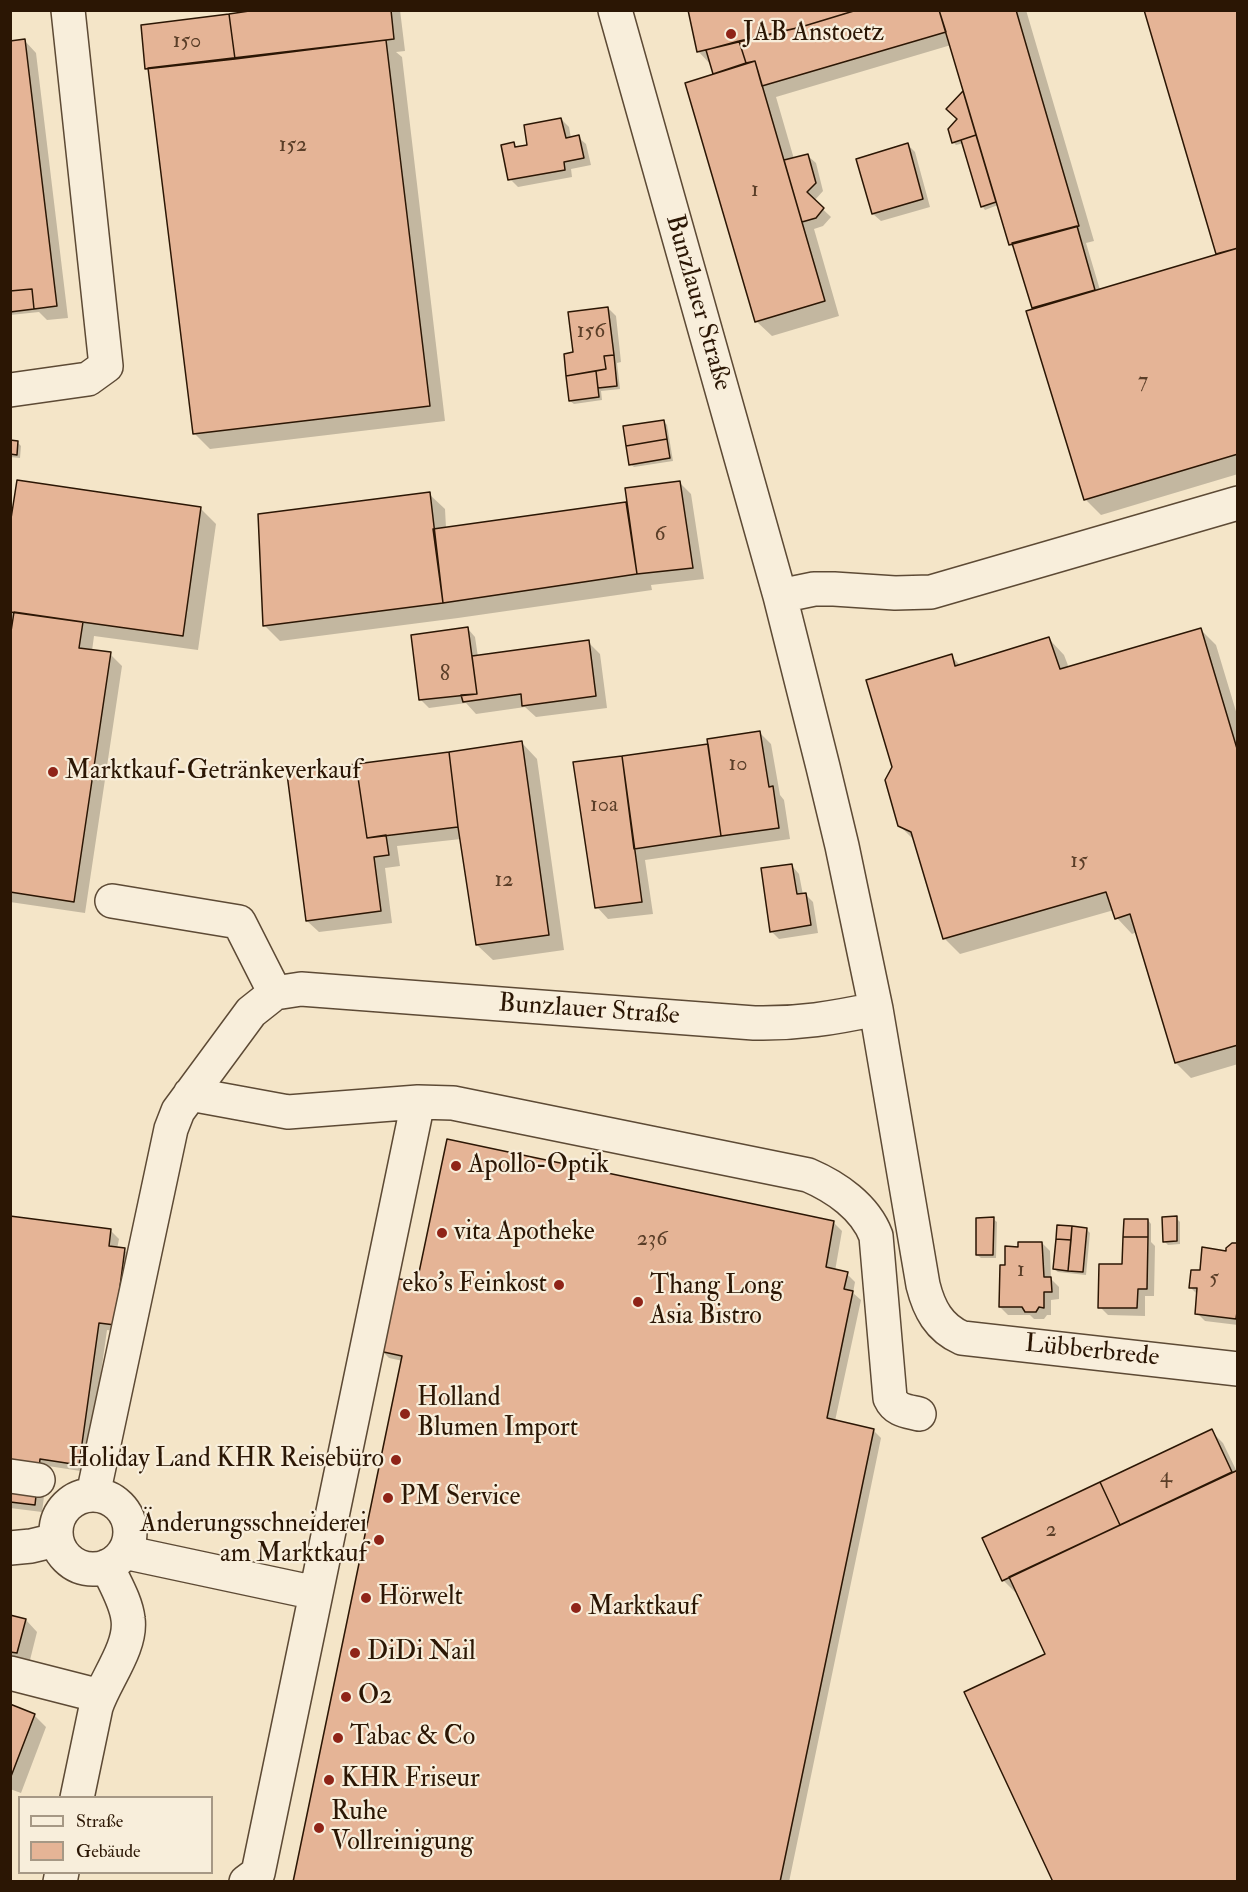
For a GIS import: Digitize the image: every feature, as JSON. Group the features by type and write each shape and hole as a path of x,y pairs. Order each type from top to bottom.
{"street":[{"path":"10,390 88,379 106,366 68,10"},
{"name":"Bunzlauer Straße","path":"615,10 780,596 842,846 876,1009 925,1293 938,1321 949,1330"},
{"path":"780,596 814,589 895,593 931,592 1238,503"},
{"path":"93,1495 171,1129 178,1111 189,1094 251,1012 288,991 239,922 112,901"},
{"name":"Bunzlauer Straße","path":"288,991 786,1024 821,1020 876,1009"},
{"path":"189,1094 288,1112 418,1102 453,1103 808,1175 833,1186 862,1211 871,1223 876,1236 890,1398 898,1409 919,1414"},
{"path":"246,1881 258,1873 418,1102"},
{"name":"Lübberbrede","path":"949,1330 962,1338 1238,1369"},
{"path":"93,1495 114,1502 128,1519 130,1530 128,1542 115,1559 96,1569 75,1565 60,1550 56,1539 59,1516 66,1506 74,1500 93,1495"},
{"path":"10,1548 31,1546 56,1539"},
{"path":"115,1559 316,1593"},
{"path":"77,1796 100,1696 123,1648 128,1620 115,1559"},
{"path":"10,1673 100,1696"}],"building":[{"path":"256,10 391,10 394,39 235,59 229,14"},
{"name":"JAB Anstoetz","path":"688,10 857,10 801,27 697,52"},
{"path":"857,10 939,10 946,32 762,86 755,61 746,63 739,41 801,27"},
{"path":"939,10 1016,10 1079,226 1009,245"},
{"path":"1144,10 1238,10 1238,248 1216,254"},
{"path":"229,14 235,59 145,69 141,25"},
{"path":"25,39 57,306 34,309 32,289 10,291 10,41"},
{"path":"386,40 430,406 193,434 148,68"},
{"path":"739,41 746,63 713,74 706,50"},
{"path":"755,61 825,301 755,322 685,83"},
{"path":"963,91 976,135 952,143 948,129 957,119 946,109"},
{"path":"561,118 566,138 579,135 584,158 564,162 565,170 508,180 501,145 514,142 515,147 527,145 524,125"},
{"path":"976,135 996,202 981,207 961,140"},
{"path":"908,143 923,199 872,214 856,159"},
{"path":"808,154 816,183 807,192 824,208 816,218 802,222 784,160"},
{"path":"1077,226 1095,290 1032,308 1012,243"},
{"path":"1238,248 1238,454 1084,500 1026,311"},
{"path":"32,289 34,309 10,312 10,291"},
{"path":"608,307 614,355 604,356 606,369 566,376 564,354 573,352 568,312"},
{"path":"614,355 617,386 598,388 596,371 606,369 604,356"},
{"path":"596,371 599,397 569,401 566,376"},
{"path":"664,420 667,439 626,446 623,426"},
{"path":"667,439 670,458 629,465 626,446"},
{"path":"10,440 18,441 17,455 10,454"},
{"path":"17,480 201,507 183,636 10,612 10,525"},
{"path":"680,481 693,568 637,574 625,488"},
{"path":"430,492 443,603 263,626 258,514"},
{"path":"626,502 637,574 443,603 433,529"},
{"path":"14,612 83,622 79,648 111,652 74,902 10,892 10,638"},
{"path":"468,627 477,694 419,700 411,635"},
{"path":"1201,628 1238,752 1238,1045 1175,1063 1130,914 1115,919 1106,892 943,939 911,832 898,826 885,780 892,767 866,680 952,654 955,666 1049,637 1060,669"},
{"path":"589,640 596,696 522,706 521,694 463,702 461,695 477,694 472,656"},
{"path":"760,731 769,787 773,786 779,828 721,836 707,739"},
{"path":"522,741 549,935 476,945 449,752"},
{"path":"708,744 721,836 634,849 622,756"},
{"path":"449,752 458,827 367,838 356,764"},
{"path":"622,756 642,902 595,908 573,762"},
{"path":"356,764 367,838 386,835 389,855 374,857 381,911 306,921 287,774"},
{"path":"792,864 797,894 806,893 811,925 770,932 761,868"},
{"path":"447,1139 834,1221 826,1267 848,1272 844,1289 853,1291 827,1418 874,1429 780,1882 293,1882 402,1356 379,1351 394,1278 417,1282"},
{"path":"10,1216 111,1229 109,1246 125,1248 115,1325 99,1323 79,1465 40,1459 35,1505 10,1502"},
{"path":"1177,1216 1177,1241 1163,1242 1162,1217"},
{"path":"994,1217 993,1255 976,1255 976,1218"},
{"path":"1124,1219 1148,1219 1148,1237 1123,1237"},
{"path":"1057,1225 1072,1226 1071,1240 1056,1239"},
{"path":"1072,1226 1087,1228 1083,1272 1068,1271"},
{"path":"1123,1237 1148,1237 1147,1289 1138,1289 1137,1308 1098,1308 1099,1264 1122,1264"},
{"path":"1056,1239 1071,1240 1068,1271 1053,1269"},
{"path":"1018,1242 1042,1242 1044,1277 1051,1277 1052,1292 1044,1292 1044,1308 1039,1307 1036,1312 1025,1312 1022,1307 999,1307 1000,1265 1005,1265 1005,1246 1018,1247"},
{"path":"1232,1243 1238,1243 1236,1319 1195,1314 1197,1288 1189,1288 1191,1270 1200,1270 1202,1247 1226,1251"},
{"path":"1212,1429 1232,1472 1120,1525 1100,1482"},
{"path":"1238,1470 1238,1882 1053,1882 964,1692 1045,1654 1009,1577"},
{"path":"1100,1482 1120,1525 1002,1581 982,1538"},
{"path":"10,1615 26,1619 17,1653 10,1652"},
{"path":"10,1704 35,1714 10,1779"}],"place":[{"name":"JAB Anstoetz","path":"731,34"},
{"name":"Marktkauf-Getränkeverkauf","path":"53,772"},
{"name":"Apollo-Optik","path":"456,1166"},
{"name":"vita Apotheke","path":"442,1233"},
{"name":"eko's Feinkost","path":"559,1285"},
{"name":"Thang Long Asia Bistro","path":"638,1302"},
{"name":"Holland Blumen Import","path":"405,1414"},
{"name":"Holiday Land KHR Reisebüro","path":"396,1460"},
{"name":"PM Service","path":"388,1498"},
{"name":"Änderungsschneiderei am Marktkauf","path":"379,1540"},
{"name":"Hörwelt","path":"366,1598"},
{"name":"Marktkauf","path":"576,1608"},
{"name":"DiDi Nail","path":"355,1653"},
{"name":"O2","path":"346,1697"},
{"name":"Tabac & Co","path":"338,1738"},
{"name":"KHR Friseur","path":"329,1780"},
{"name":"Ruhe Vollreinigung","path":"319,1828"}]}
